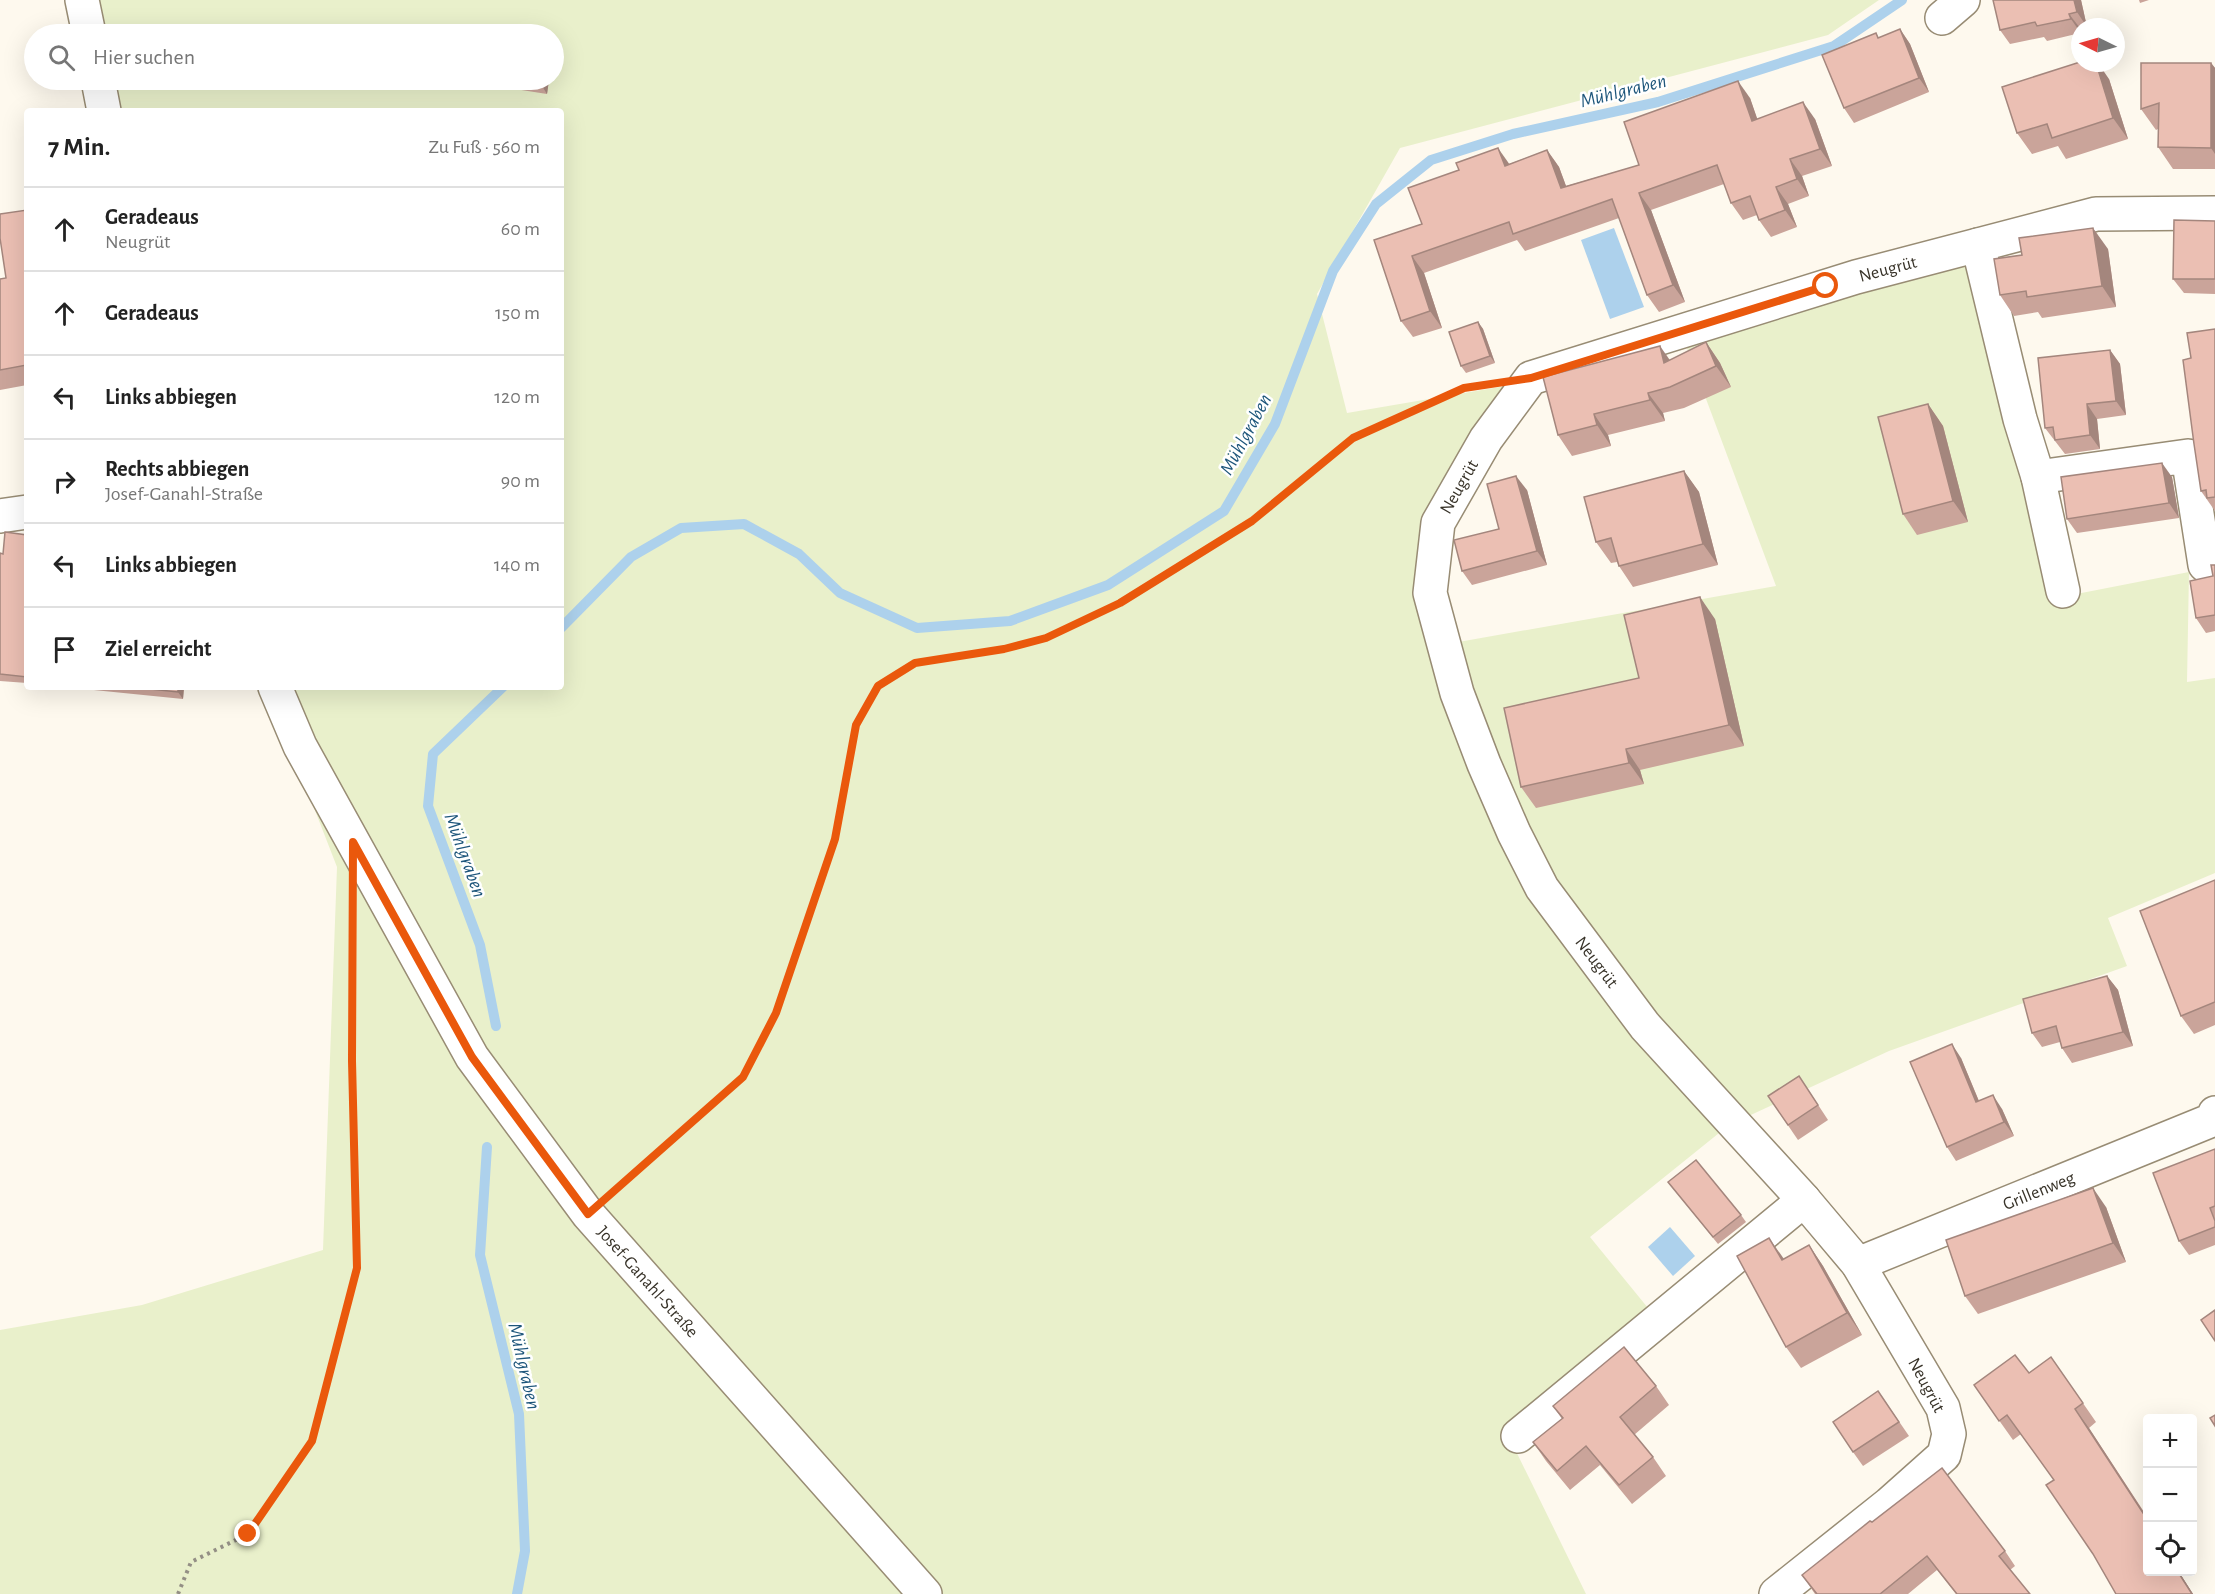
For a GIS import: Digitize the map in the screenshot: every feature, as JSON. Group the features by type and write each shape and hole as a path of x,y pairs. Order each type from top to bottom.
{"street":[{"path":"82,0 87,24"},
{"path":"100,90 103,108"},
{"name":"Neugrüt","path":"1776,1594 1888,1504 1944,1455 1949,1434 1943,1408 1858,1264 1804,1200 1645,1026 1542,888 1514,833 1457,693 1430,593 1438,523 1486,439 1531,378 1856,277 2096,214 2215,213"},
{"path":"1978,245 2020,419 2038,477 2063,591"},
{"path":"2038,477 2188,456 2205,565"},
{"path":"0,516 24,513"},
{"name":"Josef-Ganahl-Straße","path":"276,690 300,746 472,1057 588,1214 925,1594"},
{"name":"Grillenweg","path":"1858,1264 2212,1120 2215,1113"},
{"path":"1518,1436 1804,1200"}],"path":[{"path":"588,1214 743,1077 776,1013 835,839 856,725 878,686 915,663 1004,649 1046,638 1120,603 1252,521 1353,438 1464,388 1531,378"},
{"path":"178,1594 191,1562 248,1534 312,1441 357,1268 352,1061 353,911"}],"green space":[{"path":"68,0 1879,0 1828,35 1400,148 1317,294 1347,413 1523,383 1435,521 1436,646 1776,586 1684,340 1977,254 2061,597 2189,572 2187,682 2215,678 2215,873 2108,918 2127,966 1889,1051 1729,1125 1590,1237 1657,1319 1510,1439 1586,1594 0,1594 0,1330 142,1305 323,1250 337,867 268,690 564,690 564,108 92,108 88,90 564,90 564,24 74,24"}],"water":[{"path":"1614,228 1644,307 1610,319 1581,240"},
{"path":"1670,1227 1695,1256 1673,1276 1648,1247"}],"building":[{"path":"1993,0 2074,0 2077,12 2069,14 2071,19 2037,26 2035,22 2000,30"},
{"path":"1900,29 1919,78 1844,108 1822,55 1876,33 1878,38"},
{"path":"2141,63 2211,63 2211,148 2158,147 2159,103 2141,109"},
{"path":"2071,65 2071,72 2099,72 2113,118 2052,138 2047,124 2017,133 2002,87"},
{"path":"1738,81 1752,121 1803,102 1820,149 1790,159 1797,179 1776,187 1785,210 1759,220 1750,196 1731,203 1717,165 1639,193 1673,285 1647,295 1612,199 1513,234 1509,222 1412,256 1430,311 1401,321 1374,240 1422,224 1408,188 1459,170 1456,163 1498,148 1505,166 1547,150 1561,188 1639,165 1624,122"},
{"path":"24,210 24,366 0,370 0,279 6,278 0,238 0,214"},
{"path":"2174,220 2215,221 2215,279 2173,279"},
{"path":"2093,228 2102,286 2027,297 2026,291 2000,295 1994,259 2022,255 2019,238"},
{"path":"1478,322 1490,356 1461,366 1449,332"},
{"path":"2215,329 2215,497 2207,498 2206,490 2201,491 2183,360 2191,358 2187,333"},
{"path":"1706,342 1716,366 1670,387 1648,393 1650,400 1594,414 1597,425 1558,435 1543,377 1660,346 1664,363"},
{"path":"2110,350 2116,401 2087,404 2090,435 2055,440 2053,427 2045,428 2038,358"},
{"path":"1928,404 1953,501 1903,514 1878,417"},
{"path":"2162,463 2169,503 2067,519 2061,477"},
{"path":"1684,471 1703,544 1619,566 1611,538 1596,542 1584,497"},
{"path":"1516,476 1537,551 1462,571 1454,540 1499,529 1487,484"},
{"path":"5,532 24,535 24,677 0,674 0,553 3,554"},
{"path":"2211,565 2215,565 2215,615 2196,618 2190,581 2213,576"},
{"path":"1700,597 1729,725 1626,749 1629,763 1521,787 1504,708 1639,678 1624,615"},
{"path":"2215,880 2215,1002 2181,1016 2140,911"},
{"path":"2107,976 2123,1032 2062,1048 2056,1026 2032,1033 2023,999"},
{"path":"1952,1044 1976,1102 1993,1095 2004,1122 1947,1147 1910,1062"},
{"path":"1799,1076 1818,1105 1788,1125 1768,1096"},
{"path":"2215,1149 2215,1206 2210,1208 2215,1227 2179,1241 2153,1173"},
{"path":"1696,1160 1741,1215 1713,1237 1668,1182"},
{"path":"2093,1188 2113,1243 1965,1296 1946,1240"},
{"path":"1769,1238 1782,1260 1809,1245 1847,1313 1786,1347 1737,1256"},
{"path":"2215,1310 2215,1341 2201,1320"},
{"path":"1624,1347 1656,1386 1620,1417 1653,1457 1619,1485 1586,1446 1557,1471 1533,1442 1563,1418 1553,1406"},
{"path":"2015,1355 2029,1373 2051,1357 2083,1403 2075,1409 2143,1513 2143,1576 2181,1576 2192,1594 2116,1594 2093,1554 2046,1485 2054,1480 2007,1415 1999,1421 1974,1385"},
{"path":"1878,1391 1899,1422 1853,1452 1833,1422"},
{"path":"2215,1415 2215,1426 2210,1418"},
{"path":"1942,1468 2005,1551 1999,1556 2030,1594 1957,1594 1927,1556 1880,1594 1817,1594 1802,1575"}],"waterway":[{"name":"Mühlgraben","path":"564,625 631,557 681,528 744,524 799,554 840,593 917,628 1010,621 1108,585 1224,511 1275,424 1333,271 1376,204 1431,160 1513,134 1658,102 1834,46 1902,0"},
{"name":"Mühlgraben","path":"496,1026 480,945 428,806 433,754 500,690"},
{"name":"Mühlgraben","path":"487,1147 480,1255 519,1414 525,1551 517,1594"}],"route":[{"path":"248,1534 312,1441 357,1268 352,1061 353,842 472,1057 588,1214 743,1077 776,1013 835,839 856,725 878,686 915,663 1004,649 1046,638 1120,603 1252,521 1353,438 1464,388 1531,378 1826,286"}]}
